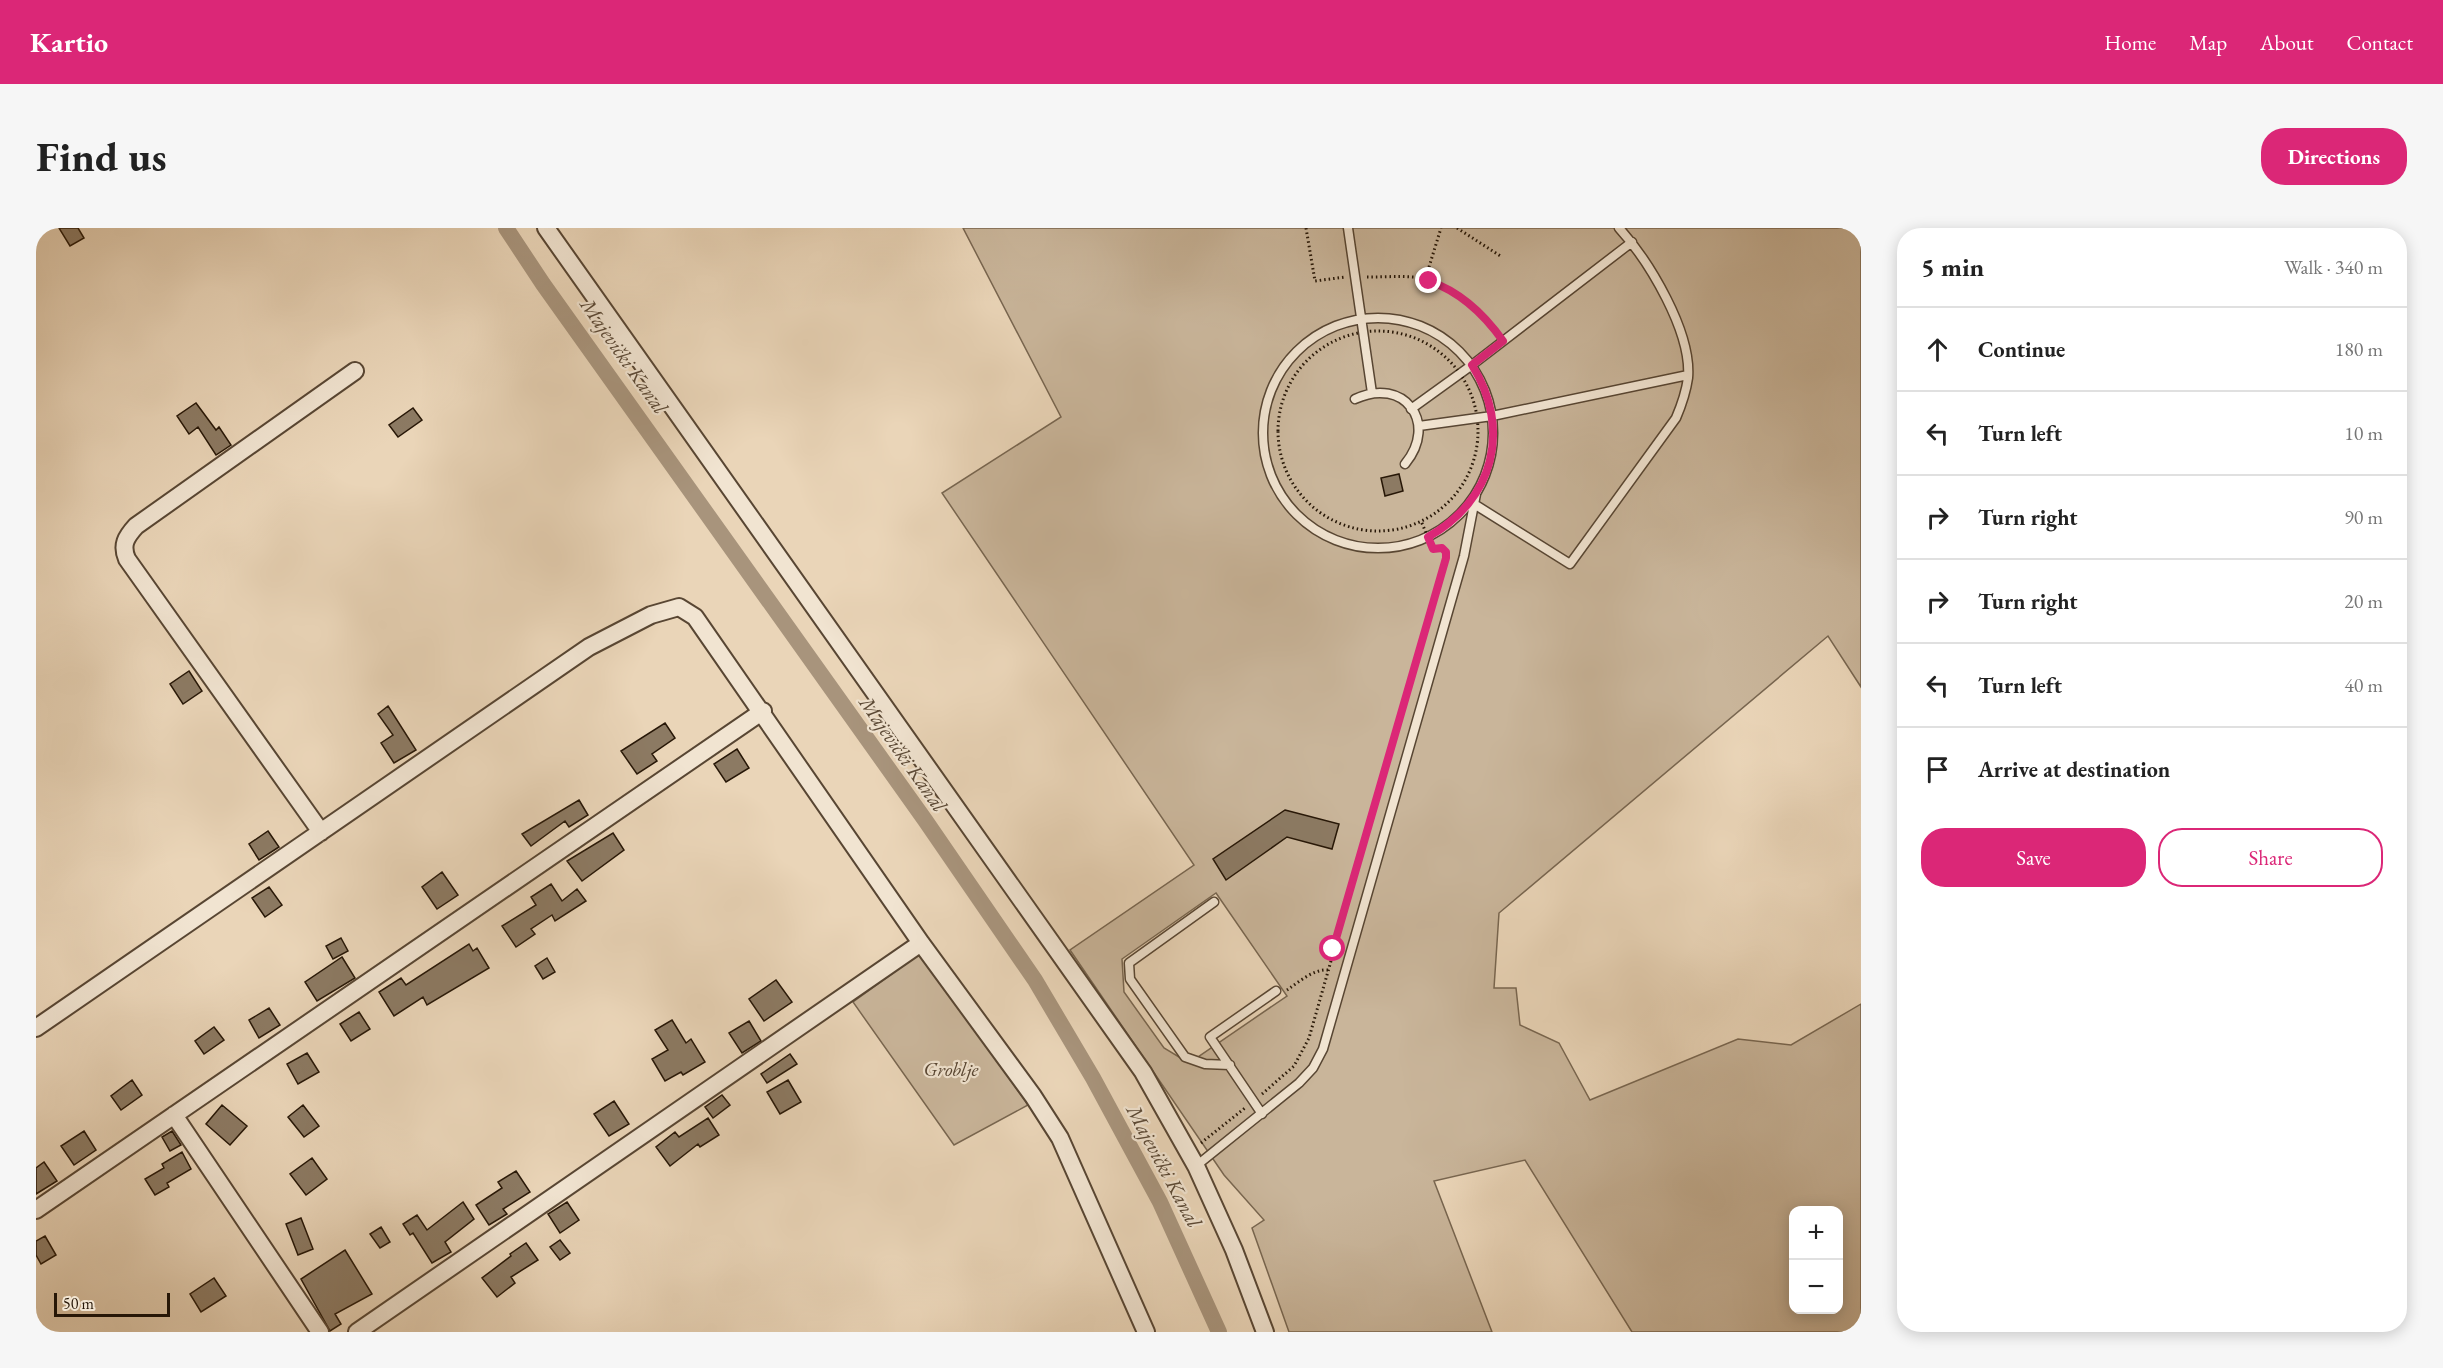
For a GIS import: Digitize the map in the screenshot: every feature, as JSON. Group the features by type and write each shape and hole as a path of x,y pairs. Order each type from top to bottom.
{"street":[{"path":"546,228 1143,1072 1192,1159 1234,1251 1265,1332"},
{"path":"321,832 127,559 124,542 136,526 355,371"},
{"path":"36,1028 589,647 651,615 679,607 695,617 763,711 921,944 1033,1096 1060,1138 1146,1332"},
{"path":"36,1210 763,711"},
{"path":"357,1332 921,944"},
{"path":"174,1115 320,1332"}],"lane":[{"path":"1348,228 1372,393"},
{"path":"1474,504 1570,564 1676,418 1684,399 1688,375 1682,336 1656,278 1632,242 1619,228"},
{"path":"1411,409 1632,242"},
{"path":"1192,1159 1262,1114 1299,1083 1312,1068 1323,1049 1464,556 1476,494 1493,448 1492,416 1481,380 1472,365 1453,345 1425,328 1394,319 1361,319 1337,326 1315,337 1290,358 1267,401 1263,434 1268,466 1281,496 1291,509 1316,530 1346,544 1379,548 1412,543 1428,537 1454,519 1476,494"},
{"path":"1419,426 1492,416 1688,375"},
{"path":"1355,399 1372,393 1396,395 1411,409 1419,426 1418,444 1405,464"},
{"path":"1214,902 1130,963 1130,979 1185,1057 1205,1064 1230,1065"},
{"path":"1262,1114 1210,1037 1276,991"}],"path":[{"path":"1306,228 1315,281 1355,276 1414,277 1444,286 1474,306 1489,321 1503,341"},
{"path":"1425,280 1441,228"},
{"path":"1457,228 1502,257"},
{"path":"1363,332 1387,332 1417,339 1444,356 1460,374 1471,394 1477,417 1478,440 1467,477 1448,502 1421,521 1400,529 1385,531 1362,530 1339,523 1312,507 1301,496 1292,483 1283,461 1278,438 1278,423 1283,400 1293,378 1308,360 1326,345 1363,332"},
{"path":"1192,1159 1289,1071 1302,1055 1309,1038 1446,558 1446,552 1442,548 1433,549 1421,521"},
{"path":"1276,991 1281,994 1320,969 1328,970"}],"green space":[{"path":"963,228 1861,228 1861,687 1828,636 1499,913 1494,988 1516,988 1520,1025 1559,1043 1590,1100 1738,1039 1791,1045 1861,1004 1861,1332 1632,1332 1525,1160 1434,1181 1492,1332 1289,1332 1252,1228 1264,1220 1224,1175 1070,950 1194,865 942,493 1061,417","holes":["1216,893 1287,996 1189,1063 1164,1048 1124,992 1122,959"]},
{"name":"Groblje","path":"921,953 1028,1105 954,1145 853,1002"}],"building":[{"path":"59,228 78,228 84,238 70,246"},
{"path":"196,403 216,430 219,427 231,445 216,455 198,427 189,434 177,416"},
{"path":"413,408 422,420 398,437 389,425"},
{"path":"1399,474 1403,491 1385,496 1381,478"},
{"path":"189,671 202,691 183,704 170,684"},
{"path":"388,706 416,750 394,763 381,743 393,735 378,714"},
{"path":"665,723 675,738 652,754 657,761 637,774 621,751"},
{"path":"737,749 749,768 726,782 714,764"},
{"path":"579,800 588,815 569,827 565,821 531,846 522,834"},
{"path":"1285,810 1339,824 1332,849 1287,837 1226,880 1213,859"},
{"path":"268,831 279,847 259,860 249,844"},
{"path":"613,833 624,850 582,881 567,861"},
{"path":"442,872 458,895 437,909 422,887"},
{"path":"551,884 562,901 577,889 586,901 555,921 552,915 531,929 535,934 516,947 502,926 536,905 531,897"},
{"path":"269,887 282,905 265,917 252,898"},
{"path":"341,938 348,951 333,959 326,946"},
{"path":"469,944 473,951 477,948 489,968 427,1005 423,997 394,1016 379,992 401,978 406,985"},
{"path":"342,957 355,978 317,1001 305,982"},
{"path":"547,958 555,972 543,979 535,966"},
{"path":"776,980 792,1002 764,1021 749,999"},
{"path":"269,1008 280,1025 259,1038 249,1020"},
{"path":"359,1012 370,1029 351,1041 340,1024"},
{"path":"672,1020 686,1043 691,1039 705,1062 683,1075 681,1072 665,1081 652,1059 668,1050 655,1030"},
{"path":"749,1021 761,1041 742,1053 729,1033"},
{"path":"214,1027 224,1040 204,1054 195,1041"},
{"path":"307,1053 319,1072 298,1084 287,1064"},
{"path":"790,1054 797,1064 767,1083 761,1074"},
{"path":"132,1080 142,1095 121,1110 111,1096"},
{"path":"788,1080 801,1102 780,1114 767,1092"},
{"path":"722,1095 730,1105 713,1118 705,1107"},
{"path":"614,1101 629,1124 609,1136 594,1114"},
{"path":"222,1105 247,1126 230,1145 206,1124"},
{"path":"303,1105 319,1126 304,1137 288,1117"},
{"path":"708,1118 719,1135 700,1147 698,1144 670,1166 656,1147 675,1132 679,1137"},
{"path":"84,1131 96,1150 74,1165 61,1146"},
{"path":"172,1131 181,1145 170,1151 162,1137"},
{"path":"182,1152 191,1169 167,1183 169,1187 155,1195 145,1179 164,1168 162,1164"},
{"path":"312,1158 327,1179 306,1195 290,1174"},
{"path":"44,1162 57,1181 36,1194 36,1168"},
{"path":"516,1171 530,1192 503,1209 507,1214 489,1225 476,1205 502,1188 498,1182"},
{"path":"463,1202 474,1219 445,1242 451,1252 432,1263 413,1233 410,1235 403,1224 417,1215 427,1230"},
{"path":"567,1202 579,1220 560,1233 548,1214"},
{"path":"301,1218 313,1249 298,1255 286,1224"},
{"path":"381,1227 390,1242 380,1248 370,1234"},
{"path":"45,1236 56,1255 41,1264 36,1255 36,1241"},
{"path":"560,1240 570,1253 560,1260 550,1247"},
{"path":"526,1243 538,1260 511,1277 515,1283 497,1297 482,1278"},
{"path":"345,1250 372,1294 335,1314 341,1324 330,1331 301,1279"},
{"path":"214,1278 226,1296 201,1312 190,1294"}],"waterway":[{"name":"Majevički Kanal","path":"506,228 543,284 925,820 1035,980 1093,1078 1160,1202 1219,1332"}],"route":[{"path":"1333,949 1446,558 1446,552 1442,548 1433,549 1428,537 1466,508 1484,480 1493,448 1494,432 1489,399 1472,365 1503,341 1489,321 1474,306 1444,286 1429,281"}]}
